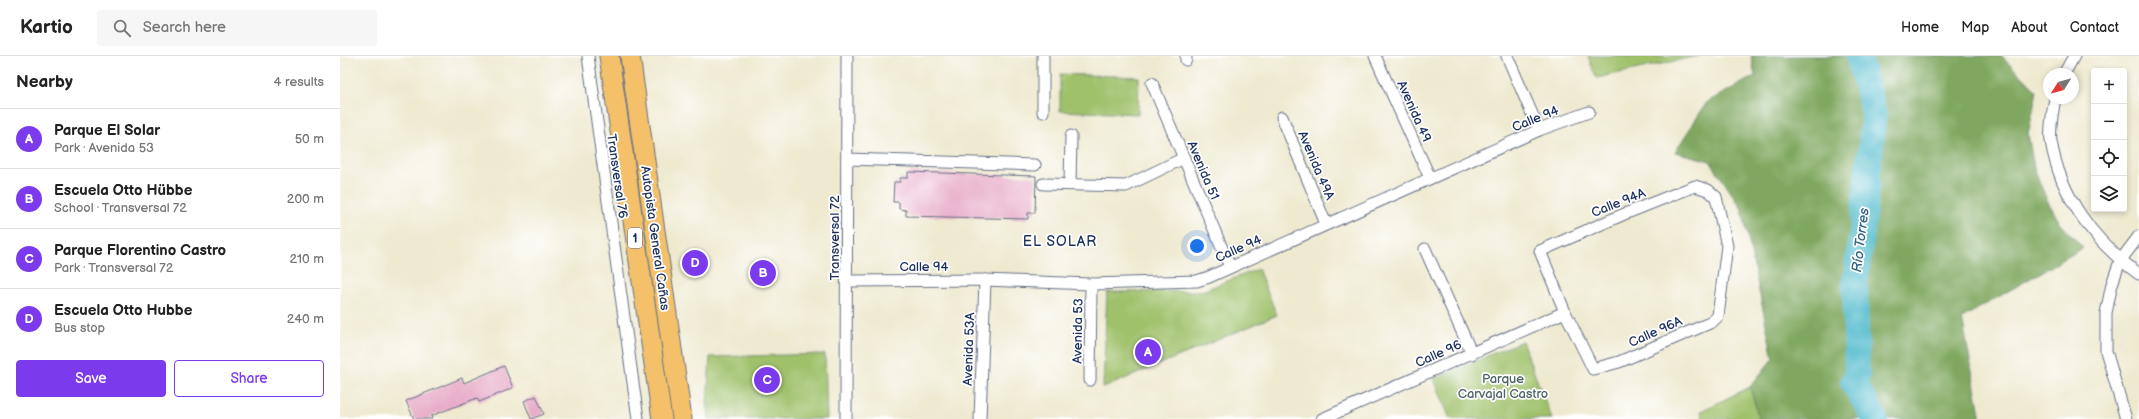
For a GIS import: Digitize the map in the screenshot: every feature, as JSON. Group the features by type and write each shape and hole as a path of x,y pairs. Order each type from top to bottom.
{"highway":[{"name":"Autopista General Cañas","path":"609,56 662,419"},
{"name":"Autopista General Cañas","path":"630,56 682,419"}],"street":[{"name":"Transversal 76","path":"588,56 638,419"},
{"name":"Transversal 72","path":"846,419 848,280 847,56"},
{"path":"1043,56 1043,112"},
{"name":"Avenida 49","path":"1375,56 1430,178"},
{"path":"1507,56 1539,130"},
{"path":"2067,68 2072,58"},
{"name":"Avenida 51","path":"1152,83 1230,267"},
{"path":"2054,104 2051,139 2064,186 2083,221 2120,261 2139,274"},
{"name":"Calle 94","path":"848,280 985,280 1091,284 1197,280 1230,267 1539,130 1589,112"},
{"name":"Avenida 49A","path":"1282,117 1326,224"},
{"path":"1070,184 1071,136"},
{"path":"1043,184 1126,186 1184,158"},
{"path":"847,159 1035,165"},
{"name":"Calle 94A","path":"1565,312 1540,251 1622,215 1695,186 1708,190 1716,197 1727,246 1720,310"},
{"path":"2126,419 2106,351 2106,314 2112,284 2120,261 2139,236"},
{"path":"1425,249 1472,354"},
{"name":"Avenida 53A","path":"980,419 985,280"},
{"name":"Avenida 53","path":"1090,380 1091,284"},
{"name":"Calle 96A","path":"1565,312 1593,369 1619,362 1712,322 1718,316 1720,310"},
{"name":"Calle 96","path":"1322,419 1565,312"}],"green space":[{"path":"1588,56 1699,56 1596,78"},
{"path":"1751,56 2001,56 2037,91 2028,134 2034,168 2046,198 2060,223 2083,248 1962,318 1981,419 1759,419 1750,387 1773,358 1742,209 1710,161 1675,152 1707,102 1755,76"},
{"path":"1060,74 1139,77 1138,114 1060,111"},
{"path":"1258,269 1277,315 1103,388 1107,292 1202,291"},
{"name":"Parque Carvajal Castro","path":"1522,341 1552,419 1450,419 1434,379"},
{"path":"825,354 827,419 709,419 707,403 710,357"},
{"path":"1750,387 1759,419 1703,419 1701,411"}],"building":[{"path":"908,172 1036,176 1035,213 1028,213 1028,219 906,216 906,210 899,209 899,202 893,202 894,182 900,182 900,178 908,178"},
{"path":"504,366 513,388 479,402 477,398 431,416 432,419 414,419 406,401 462,378 464,383"},
{"path":"536,396 544,414 531,419 524,401"}],"waterway":[{"name":"Río Torres","path":"1858,56 1874,113 1862,233 1855,281 1857,376 1853,382 1875,419"}],"place":[{"name":"Escuela Otto Hubbe","path":"695,263"},
{"name":"Escuela Otto Hübbe","path":"763,273"},
{"name":"Parque El Solar","path":"1148,352"},
{"name":"Parque Florentino Castro","path":"767,380"}],"district":[{"name":"EL SOLAR","path":"1060,241"}]}
